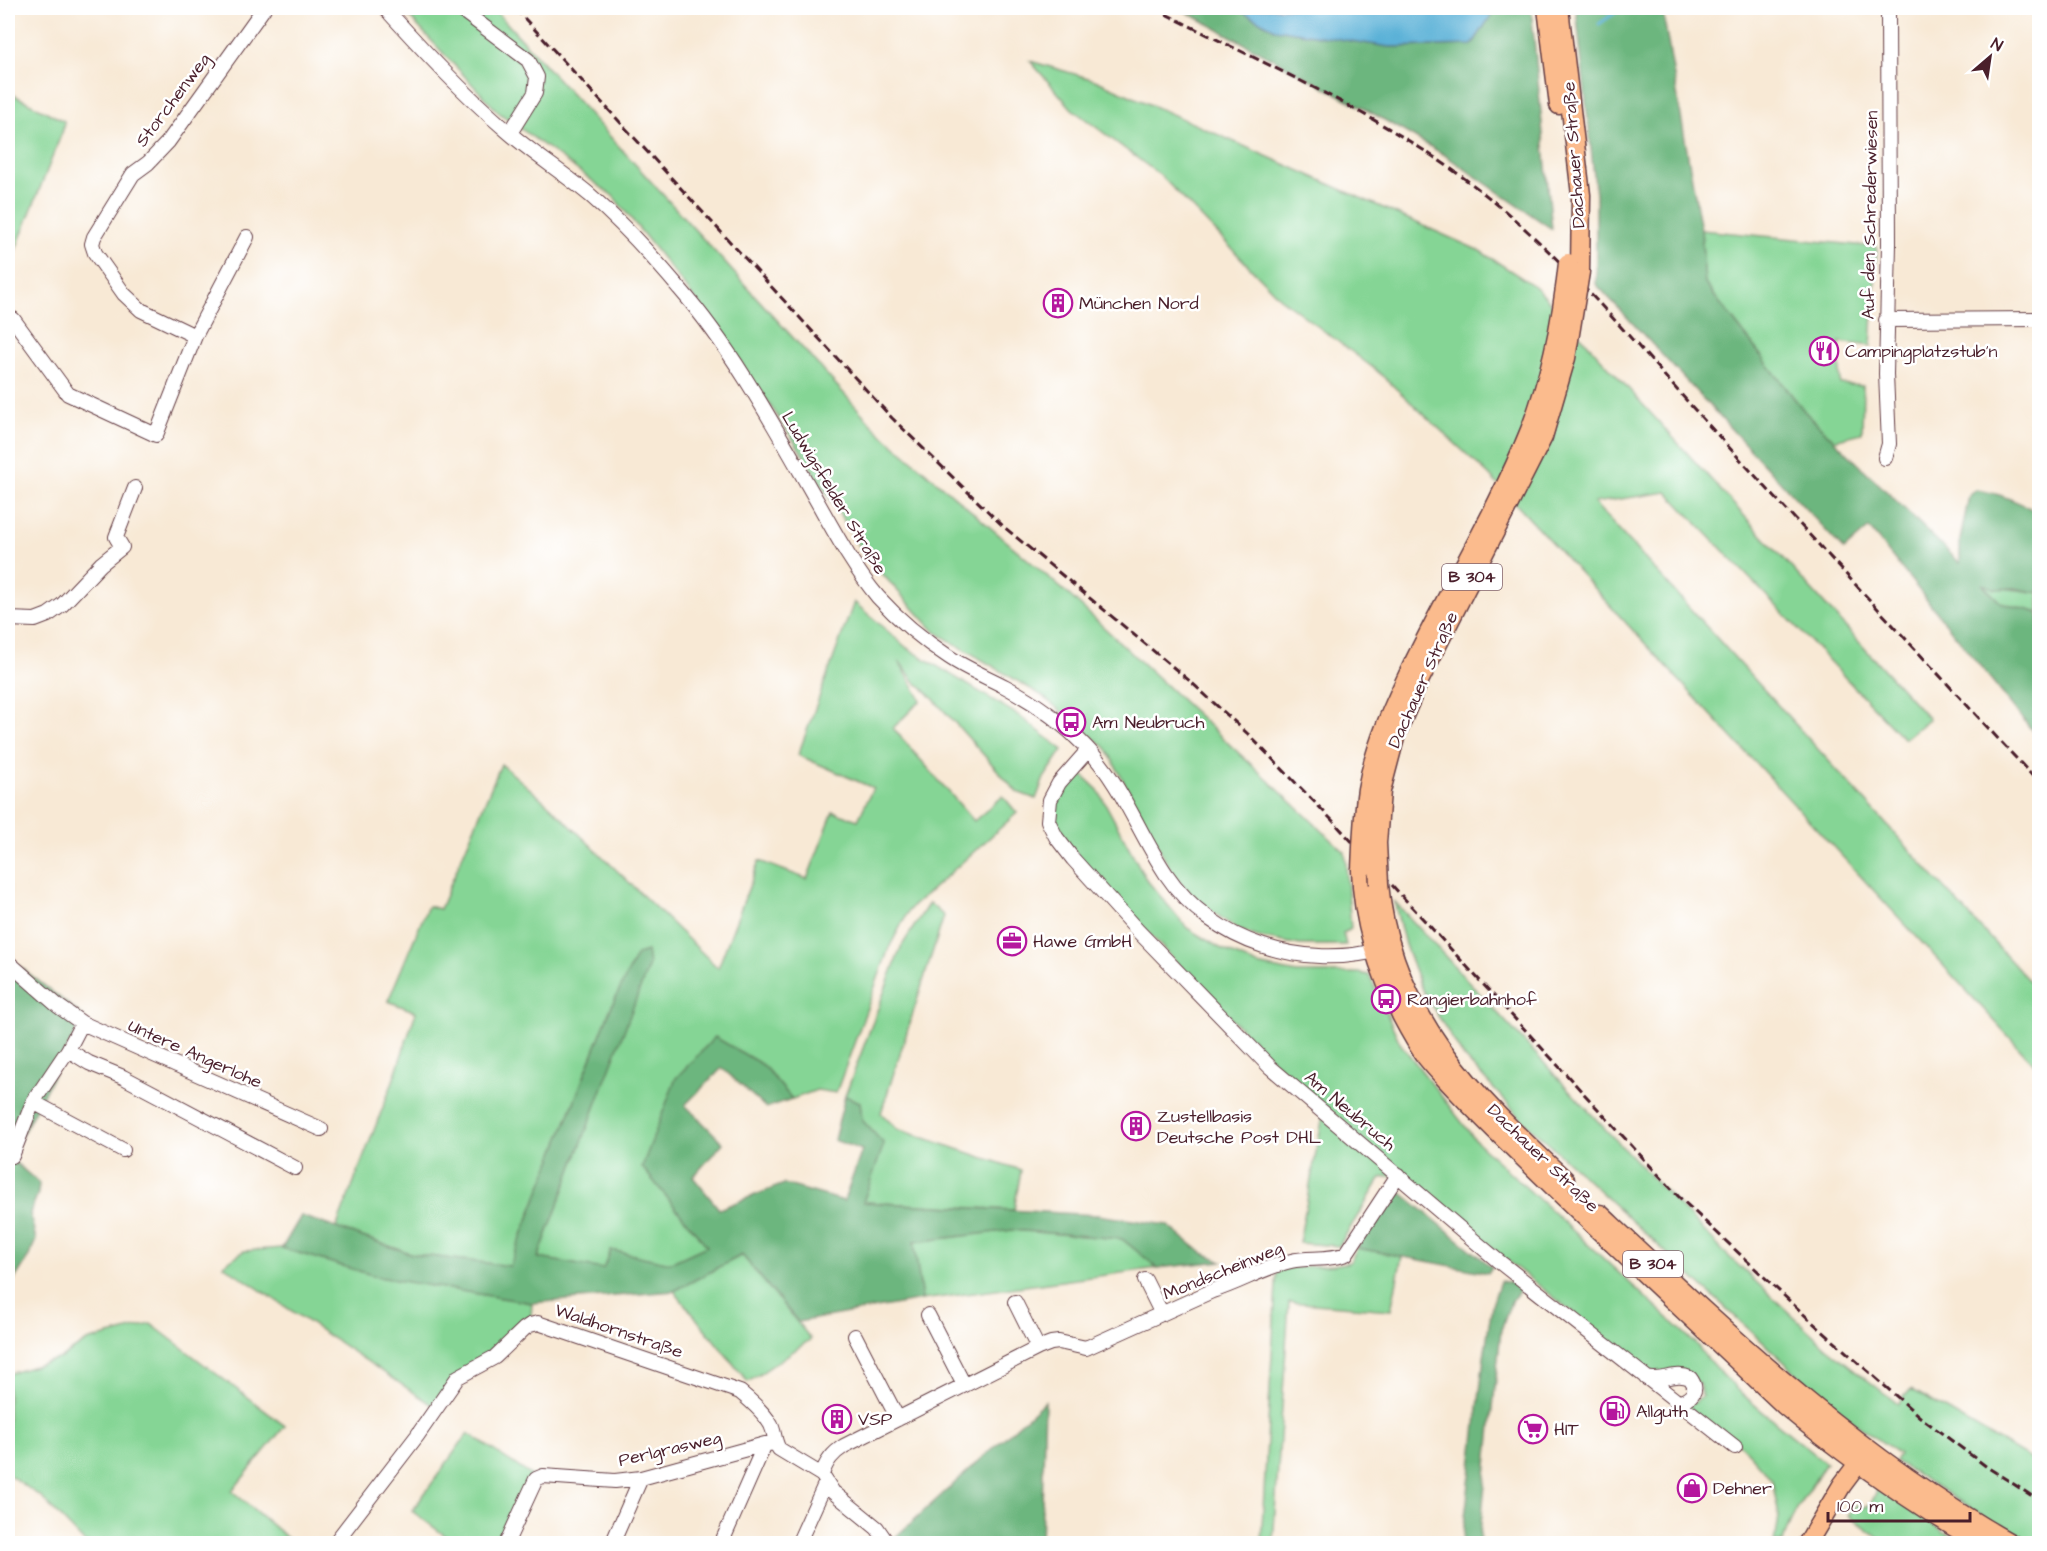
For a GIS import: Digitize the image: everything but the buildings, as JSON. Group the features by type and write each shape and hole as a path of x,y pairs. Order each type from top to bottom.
{"main road":[{"name":"Dachauer Straße","path":"1383,949 1377,843 1381,790 1396,734 1418,683 1543,437 1566,358 1581,195 1562,82 1546,8"},
{"name":"Dachauer Straße","path":"1559,8 1562,82"},
{"name":"Dachauer Straße","path":"1574,267 1554,353 1530,429 1505,484 1396,699 1379,743 1368,788 1362,832 1362,897 1383,949 1396,1005 1425,1055 1473,1108 1784,1405 1814,1430 1864,1456"},
{"path":"1807,1544 1842,1485 1864,1456"},
{"name":"B 304","path":"1864,1456 1938,1518 1983,1544"},
{"name":"B 304","path":"1864,1456 1945,1502 2012,1544"}],"street":[{"name":"Storchenweg","path":"195,336 141,310 124,294 95,253 92,244 94,237 133,174 148,163 168,142 264,8"},
{"name":"Ludwigsfelder Straße","path":"385,8 458,87 510,133 593,198 644,249 706,320 732,359 843,546 882,601 921,637 952,659 1028,700 1059,723 1088,750 1123,797 1161,865 1178,890 1200,912 1215,923 1249,941 1282,952 1319,956 1383,949"},
{"path":"459,8 528,60 537,77 535,93 510,133"},
{"name":"Auf den Schrederwiesen","path":"1885,458 1888,444 1886,320 1889,244 1888,8"},
{"path":"13,319 68,394 156,435 195,336 247,237"},
{"path":"1886,320 2040,320"},
{"path":"8,620 35,620 48,615 122,547 116,537 135,488"},
{"name":"Am Neubruch","path":"1088,750 1059,783 1050,800 1048,821 1072,859 1138,931 1270,1067 1497,1260 1735,1447"},
{"name":"Untere Angerlohe","path":"8,962 58,1006 82,1023 321,1129"},
{"path":"12,1156 33,1102 68,1050 82,1023"},
{"path":"68,1050 89,1063 165,1098 295,1168"},
{"path":"33,1102 123,1150"},
{"name":"Mondscheinweg","path":"798,1544 824,1478 824,1466 833,1453 1038,1348 1059,1342 1086,1348 1212,1291 1290,1261 1335,1258 1346,1254 1398,1175"},
{"name":"Mondscheinweg","path":"1145,1280 1162,1314"},
{"path":"1015,1302 1038,1348"},
{"path":"928,1315 964,1385"},
{"name":"Waldhornstraße","path":"334,1544 417,1436 453,1382 469,1370 495,1357 530,1325 538,1323 740,1392 756,1404 771,1426 773,1445"},
{"path":"855,1336 898,1419"},
{"path":"1646,1378 1659,1380 1678,1375 1690,1378 1695,1387 1694,1392 1686,1401 1677,1403"},
{"path":"721,1544 773,1445 824,1478 833,1492 877,1528 888,1544"},
{"name":"Perlgrasweg","path":"506,1544 536,1479 543,1476 615,1481 641,1478 773,1445"},
{"path":"612,1544 641,1478"}],"green space":[{"path":"401,8 493,8 878,431 1068,594 1345,852 1351,929 1343,933 1346,945 1300,945 1258,937 1237,929 1192,897 1172,872 1106,748 1041,695 935,632 865,555 795,442 711,319 613,196 498,112"},
{"path":"1179,8 1235,8 1275,29 1389,47 1472,45 1496,8 1531,8 1552,229 1443,154"},
{"path":"1576,8 1662,8 1701,230 1705,284 1805,412 1960,563 1960,540 1969,496 1976,490 2009,499 2039,513 2039,593 2014,588 1996,589 1982,584 2000,602 2039,613 2039,739 1869,528 1844,550 1596,284 1596,195"},
{"path":"1030,61 1095,80 1480,251 1536,287 1929,719 1904,739 1667,492 1594,503 2039,992 2039,1069 1489,475 1376,370 1280,298 1161,176 1072,109"},
{"path":"8,92 64,121 63,130 8,269"},
{"path":"1701,230 1877,247 1871,346 1840,342 1840,384 1863,386 1862,433 1834,440 1805,412 1705,284"},
{"path":"1980,582 2002,588 2039,593 2039,613 2000,602"},
{"path":"854,602 907,648 1018,715 1063,750 1044,778 1036,799 1017,792 929,694 914,681 899,661 921,700 893,728 974,821 1003,796 1017,813 909,910 889,948 836,1093 817,1090 792,1099 763,1065 715,1038 642,1167 708,1246 670,1263 611,1250 603,1269 538,1258 648,965 646,952 612,1005 510,1266 412,1254 336,1228 392,1084 416,1012 388,1001 428,906 440,909 501,764 550,806 718,968 759,861 807,879 833,812 858,820 873,788 798,755"},
{"path":"1078,771 1098,790 1146,879 1187,928 1220,948 1257,965 1297,973 1369,975 1400,1043 1478,1143 1695,1343 1740,1392 1826,1463 1795,1513 1783,1543 1775,1543 1779,1516 1772,1480 1742,1446 1686,1406 1702,1397 1699,1383 1652,1373 1642,1367 1500,1255 1403,1174 1381,1178 1339,1246 1299,1243 1324,1110 1199,986 1073,853 1057,825 1054,802"},
{"path":"1394,901 1608,1132 1723,1251 1826,1347 1898,1404 1911,1389 2039,1464 2039,1543 2027,1543 1895,1461 1899,1454 1859,1426 1807,1383 1524,1121 1463,1056 1422,990 1405,945"},
{"path":"929,903 944,916 881,1113 897,1129 1021,1170 1014,1210 863,1202 883,1144 862,1120 860,1102 845,1096 901,947"},
{"path":"647,951 649,965 538,1258 603,1269 611,1250 670,1263 707,1246 642,1167 676,1078 715,1037 763,1065 792,1099 766,1108 722,1068 685,1105 723,1143 693,1177 719,1209 784,1184 844,1201 862,1150 834,1140 845,1096 860,1102 862,1120 884,1144 863,1202 1097,1215 1167,1225 1201,1252 1222,1261 1158,1268 1122,1239 1013,1230 914,1242 922,1300 798,1322 742,1255 674,1291 532,1303 379,1277 282,1248 301,1216 412,1254 510,1266 612,1005 637,954"},
{"path":"8,957 84,1017 10,1158 39,1183 38,1193 30,1213 36,1240 28,1258 8,1290"},
{"path":"1393,1186 1492,1267 1488,1273 1357,1248"},
{"path":"1010,1230 1122,1239 1158,1268 922,1300 914,1242"},
{"path":"282,1248 379,1277 532,1303 531,1316 434,1406 223,1265 244,1251"},
{"path":"1357,1248 1402,1256 1391,1310 1289,1302 1273,1543 1261,1544 1277,1268 1350,1262"},
{"path":"742,1255 811,1339 748,1382 674,1291"},
{"path":"1500,1281 1514,1283 1521,1288 1511,1302 1501,1330 1479,1543 1462,1543 1484,1357 1492,1305"},
{"path":"151,1324 285,1426 232,1491 293,1543 85,1543 41,1497 8,1474 8,1374 61,1358 87,1341"},
{"path":"1045,1401 1041,1543 893,1544 891,1541"},
{"path":"468,1433 532,1476 500,1543 455,1543 412,1511"},
{"path":"1879,1486 1943,1531 1966,1543 1885,1543 1848,1515 1857,1504 1862,1507 1870,1506"}],"water":[{"path":"1235,8 1496,8 1472,45 1389,47 1275,29"}],"waterway":[{"path":"1599,24 1622,8"}],"railway":[{"path":"515,8 892,418 1004,527 1191,682 1248,734 1332,820 1678,1196 1812,1322 1920,1417 1987,1467 2040,1501"},
{"path":"1154,8 1360,112 1439,161 1508,214 1567,269 2040,784"}],"place":[{"name":"München Nord","path":"1058,303"},
{"name":"Campingplatzstub'n","path":"1824,351"},
{"name":"Am Neubruch","path":"1071,722"},
{"name":"Hawe GmbH","path":"1012,941"},
{"name":"Rangierbahnhof","path":"1386,999"},
{"name":"Zustellbasis Deutsche Post DHL","path":"1136,1126"},
{"name":"Allguth","path":"1615,1411"},
{"name":"VSP","path":"837,1419"},
{"name":"HIT","path":"1533,1429"},
{"name":"Dehner","path":"1692,1488"}]}
